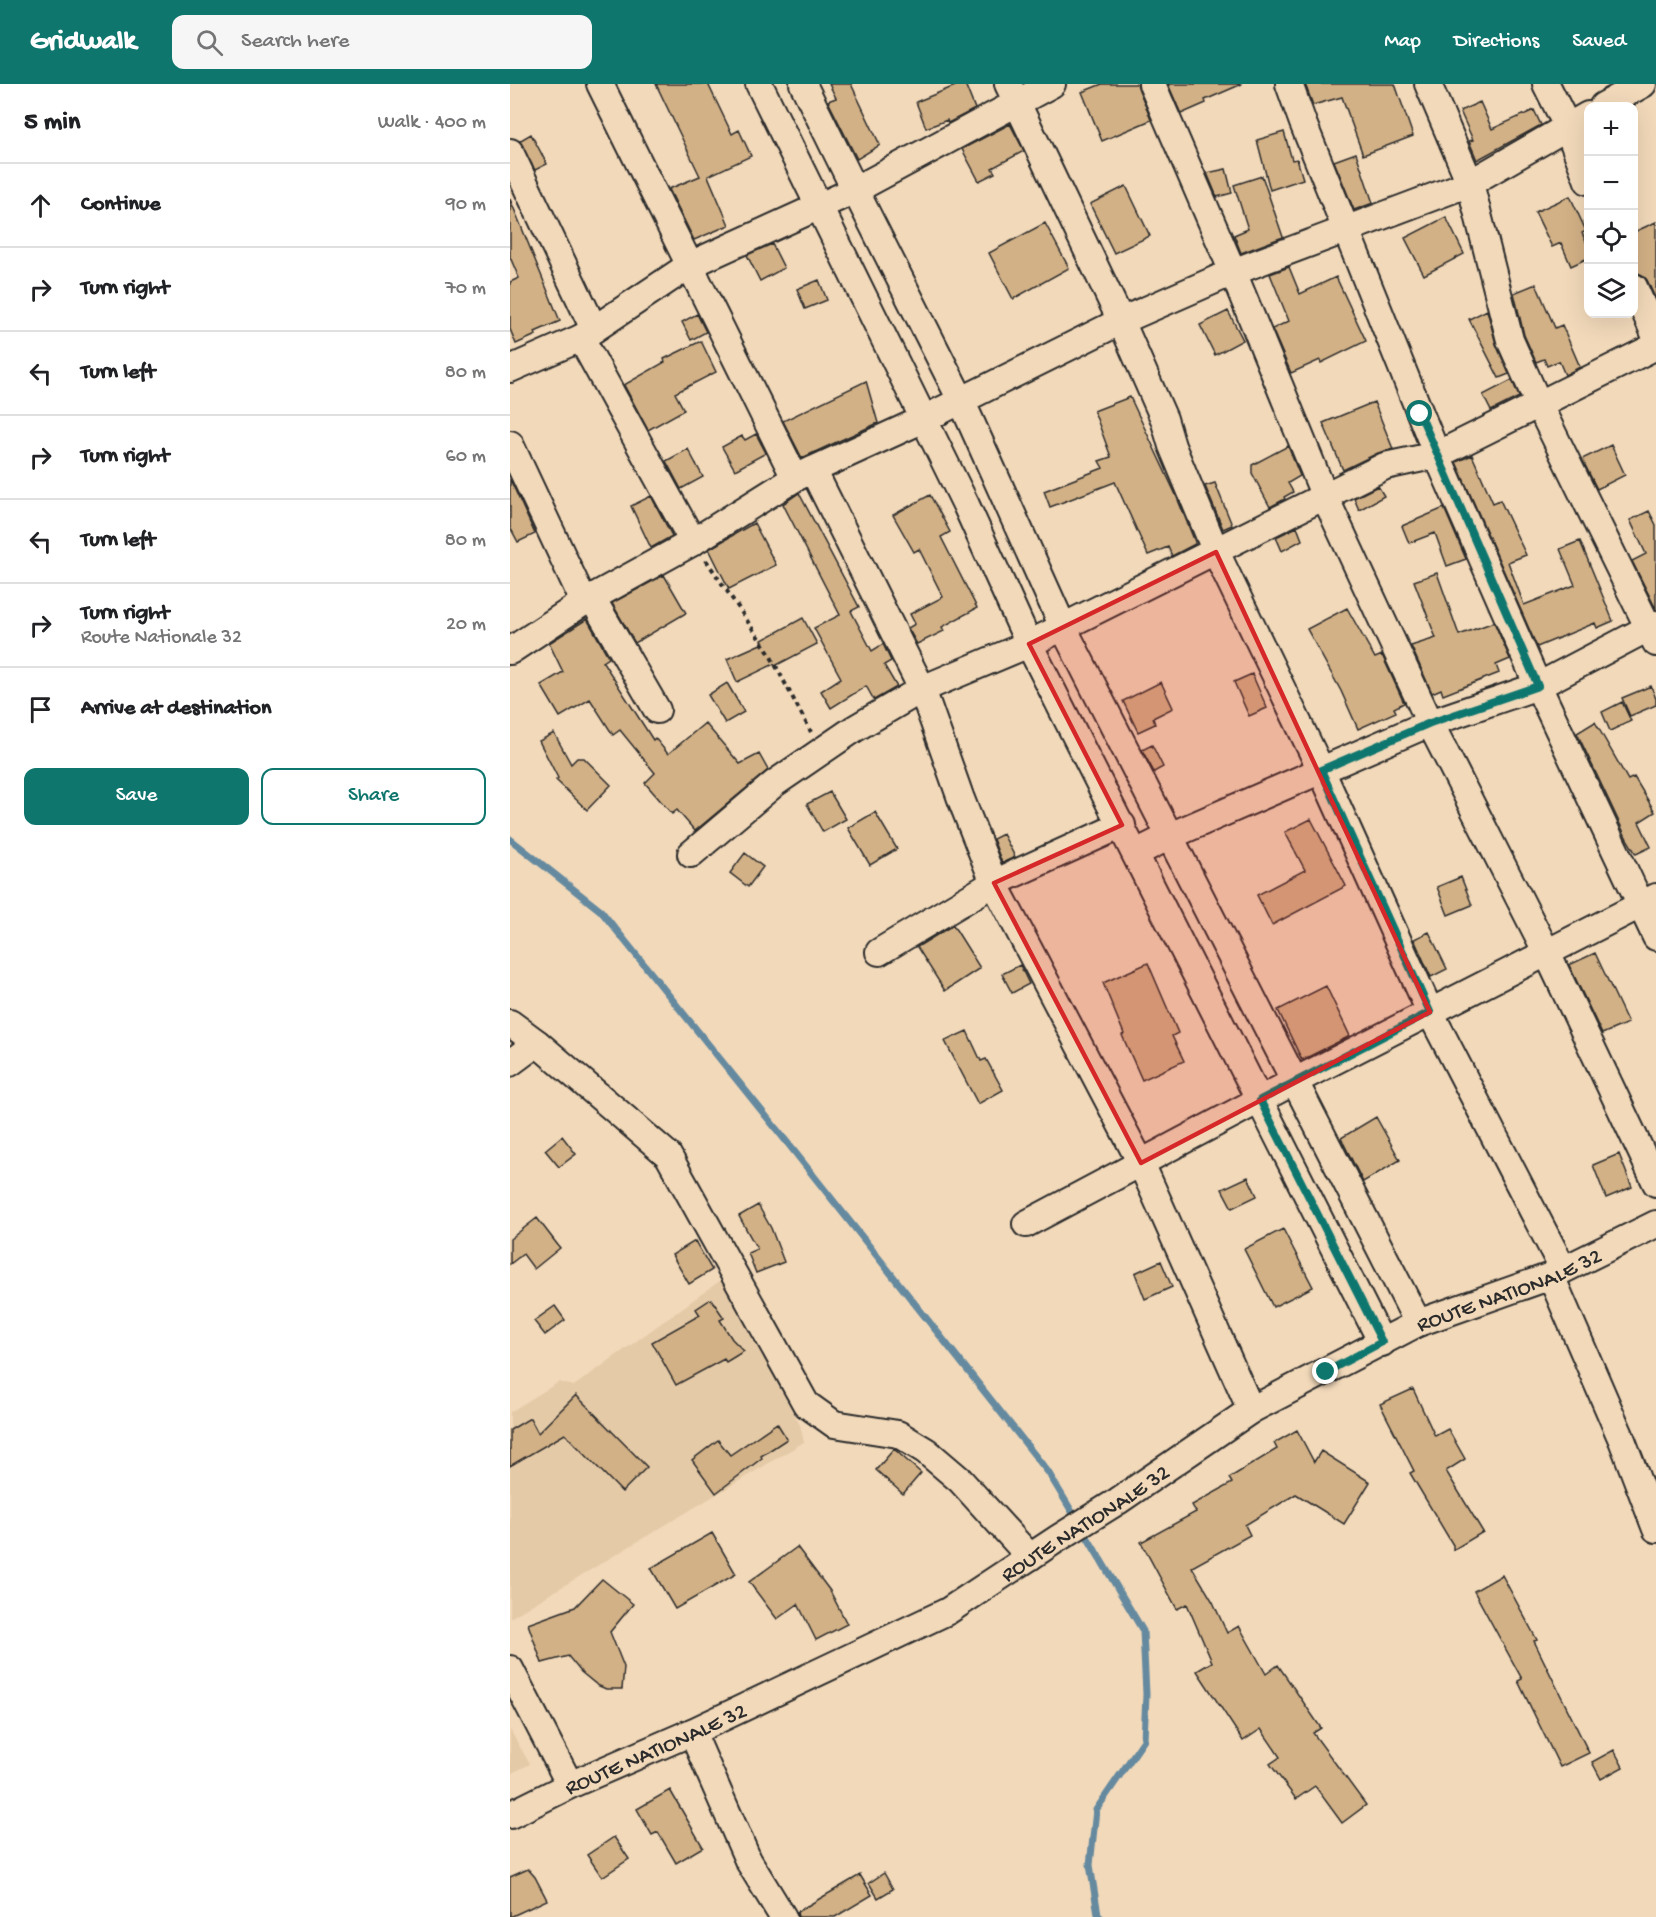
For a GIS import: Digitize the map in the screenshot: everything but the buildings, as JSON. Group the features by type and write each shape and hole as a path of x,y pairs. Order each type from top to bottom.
{"street":[{"path":"600,84 690,265 922,689 994,883 1141,1163 1251,1410"},
{"path":"759,84 966,505 1029,644 1382,1342"},
{"path":"804,84 961,400 1063,627 1418,1323"},
{"path":"510,369 588,334 690,265 855,190 1012,93 1052,84"},
{"path":"1152,84 1233,272 1324,497 1430,723 1546,953 1656,1183"},
{"path":"1289,84 1437,455 1538,686 1648,902 1656,938"},
{"path":"1136,853 1430,723 1538,686 1654,632 1539,405 1510,340 1470,183 1428,84"},
{"path":"1546,84 1578,121 1584,157"},
{"path":"1610,102 1643,84"},
{"path":"1012,93 1121,321 1164,419 1172,446 1216,552 1321,770 1430,1012 1557,1272 1656,1529"},
{"path":"510,651 588,600 693,542 804,474 924,419 1121,321 1233,272 1470,183 1578,121"},
{"path":"510,152 588,334 693,542"},
{"path":"1638,296 1656,337"},
{"path":"691,854 775,783 854,729 922,689 1029,644 1385,466 1437,455 1656,346"},
{"path":"510,444 588,600 657,710"},
{"path":"879,952 994,883 1122,825"},
{"path":"1026,1224 1295,1081 1648,902"},
{"path":"510,1023 537,1043 668,1155 806,1404 834,1424 898,1434 926,1451 960,1480 1030,1557"},
{"path":"510,1063 537,1043"},
{"name":"ROUTE NATIONALE 32","path":"510,1815 570,1785 692,1732 948,1611 1118,1501 1251,1410 1418,1323 1557,1272 1656,1224"},
{"path":"510,1669 570,1785"},
{"path":"692,1732 748,1860 783,1917"}],"path":[{"path":"693,542 734,598 769,653 822,752"}],"highlighted area":[{"path":"1216,552 1430,1012 1141,1163 994,883 1122,825 1029,644"}],"shaded area":[{"path":"721,1280 800,1425 804,1442 510,1618 510,1412 559,1382 574,1386"},
{"path":"510,1730 530,1764 510,1774"}],"waterway":[{"path":"510,839 601,911 1048,1472 1077,1520"},
{"path":"1083,1530 1143,1631 1146,1694 1144,1740 1096,1810 1090,1865 1100,1917"}],"route":[{"path":"1326,1372 1382,1342 1260,1100 1430,1012 1321,770 1430,723 1538,686 1420,414"}]}
